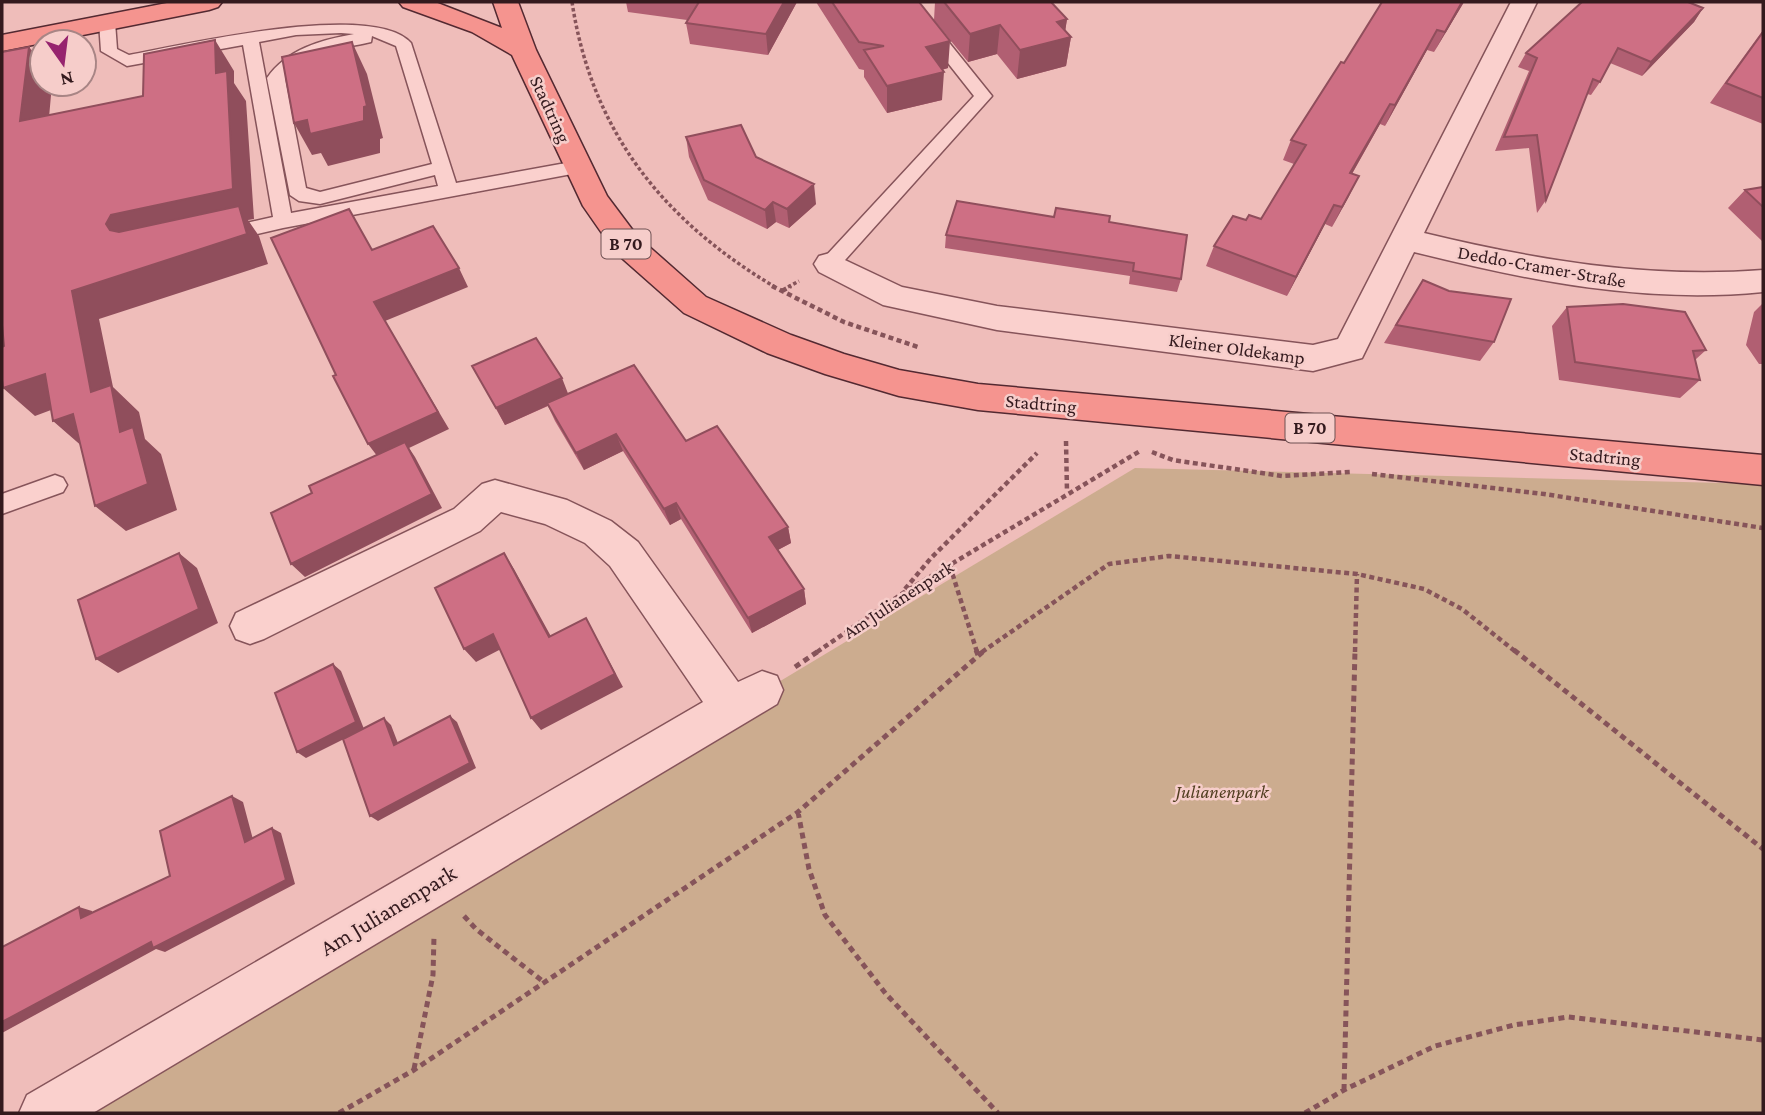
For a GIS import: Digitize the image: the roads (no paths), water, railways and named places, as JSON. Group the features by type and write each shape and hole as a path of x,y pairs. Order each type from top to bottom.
{"main road":[{"path":"412,2 469,22 523,50"},
{"name":"Stadtring","path":"506,2 523,50 577,167 594,199 626,244 695,305 779,344 899,383 992,398 1763,471"},
{"path":"2,43 202,3"}],"street":[{"name":"Kleiner Oldekamp","path":"830,264 894,298 997,318 1313,358 1350,349 1524,2"},
{"name":"Deddo-Cramer-Straße","path":"1405,239 1495,261 1598,279 1688,285 1763,281"},
{"name":"Am Julianenpark","path":"46,1113 747,699 624,554 598,532 555,511 495,495 467,520 250,626"}],"lane":[{"path":"830,264 983,96 923,22 897,2"},
{"path":"107,22 109,51 127,61 296,30 371,30 399,40 412,65 449,191"},
{"path":"250,38 283,221"},
{"path":"399,40 359,38 297,57 279,70 276,78 294,186 306,197 320,198 442,167"},
{"path":"206,238 283,221 577,167"},
{"path":"2,504 55,485"}],"park label":[{"name":"Julianenpark","path":"1222,791"}]}
